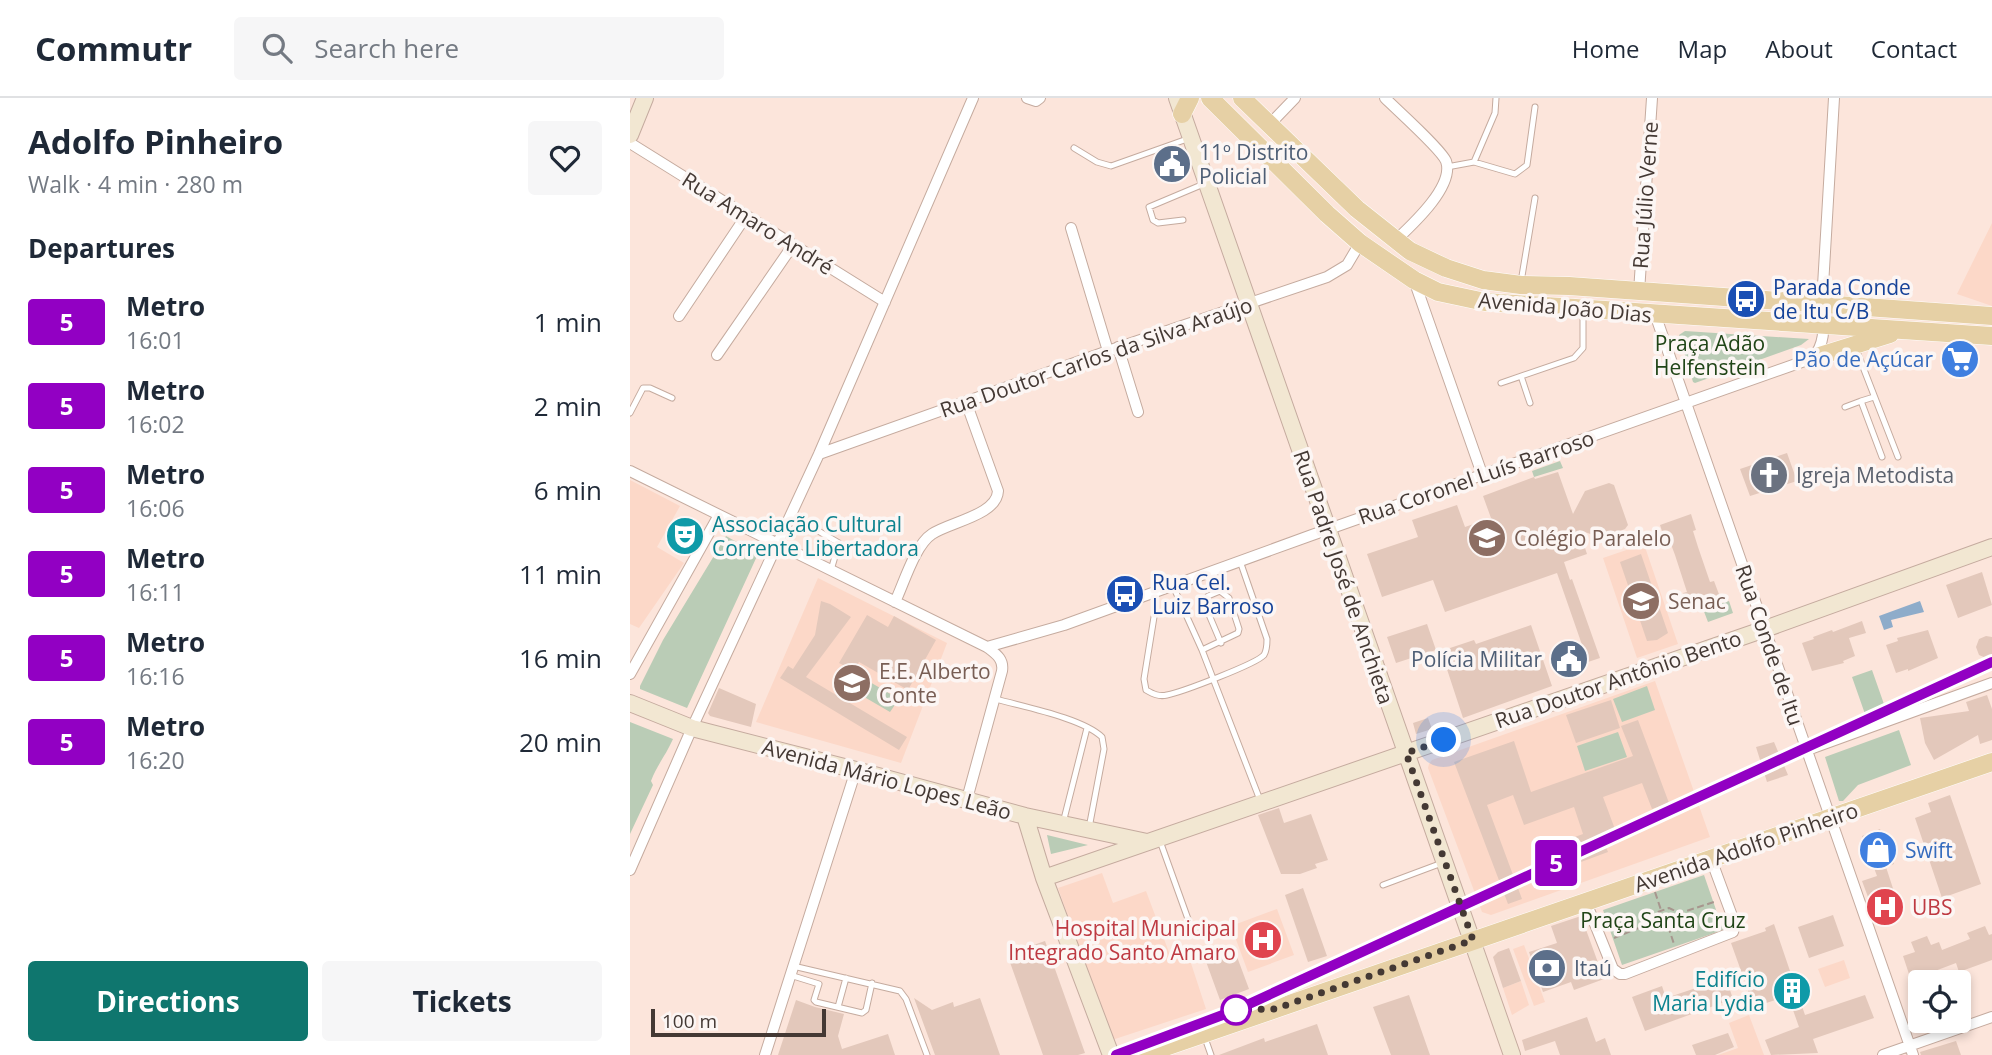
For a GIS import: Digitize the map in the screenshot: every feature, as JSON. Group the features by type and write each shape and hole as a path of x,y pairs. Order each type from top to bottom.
{"main road":[{"name":"Avenida João Dias","path":"1210,98 1360,243 1414,281 1438,292 1485,302 1992,337"},
{"name":"Avenida João Dias","path":"1242,98 1357,209 1395,241 1426,260 1466,276 1521,285 1569,286 1992,316"},
{"path":"1813,358 1898,331"},
{"name":"Avenida Adolfo Pinheiro","path":"1142,1055 1992,762"}],"street":[{"path":"630,135 634,112 645,98"},
{"path":"630,870 692,728 819,454 973,98"},
{"path":"1027,98 1036,101 1040,98"},
{"path":"1269,125 1295,98"},
{"path":"1385,98 1443,156 1447,167 1446,180 1434,199 1395,241"},
{"name":"Rua Júlio Verne","path":"1639,292 1652,98"},
{"path":"1813,358 1824,340 1822,303 1834,98"},
{"name":"Rua Padre José de Anchieta","path":"1183,103 1190,138 1512,1055"},
{"name":"Rua Amaro André","path":"630,142 885,302"},
{"path":"679,316 746,216"},
{"path":"1071,228 1138,412"},
{"name":"Rua Doutor Carlos da Silva Araújo","path":"819,454 1113,349 1301,287 1343,269 1360,243"},
{"path":"717,355 793,245"},
{"path":"1414,281 1482,474"},
{"name":"Rua Conde de Itu","path":"1655,314 1911,1050"},
{"name":"Rua Coronel Luís Barroso","path":"987,647 1065,625 1813,358"},
{"path":"895,602 925,540 943,528 990,508 998,498 998,491 966,401"},
{"path":"630,471 987,647 1000,658 1003,666 967,799"},
{"path":"630,674 719,515"},
{"name":"Rua Doutor Antônio Bento","path":"1044,878 1765,629 1992,547"},
{"path":"1807,750 1992,683"},
{"name":"Avenida Mário Lopes Leão","path":"630,703 692,728 856,769 1025,816 1153,840"},
{"path":"765,1055 856,769"},
{"path":"1025,816 1044,878 1111,1055"},
{"path":"1586,902 1613,969 1625,974 1730,934 1734,928 1711,859"},
{"path":"1883,1055 1911,1050 1992,1017"}],"lane":[{"path":"1474,162 1495,113 1496,98"},
{"path":"1447,167 1474,162 1515,174 1521,171 1527,165 1535,107"},
{"path":"1074,148 1097,162 1111,166 1190,138"},
{"path":"1183,220 1158,223 1153,220 1149,207 1206,183"},
{"path":"1521,285 1535,198"},
{"path":"1501,383 1574,358 1583,348 1583,307"},
{"path":"1854,346 1898,457"},
{"path":"1521,376 1530,403"},
{"path":"630,413 643,388 650,388 673,398"},
{"path":"1845,407 1874,397"},
{"path":"1861,401 1882,457"},
{"path":"808,525 839,543 831,570"},
{"path":"1154,617 1144,679 1146,690 1155,695 1166,696 1213,679 1263,656 1268,647 1267,639 1240,561"},
{"path":"1173,586 1202,650 1261,803"},
{"path":"1202,650 1221,643 1234,637 1239,629 1229,598 1220,591 1208,596 1204,603 1221,643"},
{"path":"994,698 1063,718 1096,730 1102,737 1104,749 1089,828"},
{"path":"1063,823 1087,728"},
{"path":"1153,840 1188,919"},
{"path":"1383,885 1445,862"},
{"path":"792,971 821,972 900,991 927,1055"},
{"path":"792,971 819,984"},
{"path":"821,972 815,1001 838,1007 864,1012 872,984"},
{"path":"838,1007 846,978"},
{"path":"1204,1034 1211,1055"}],"path":[{"path":"1650,880 1662,911"},
{"path":"1646,925 1662,928 1674,922 1681,913 1714,902"},
{"path":"1613,939 1646,925 1655,914 1669,908 1681,913"},
{"path":"1668,925 1677,954"}],"shaded area":[{"path":"1992,223 1992,306 1957,294"},
{"path":"630,480 680,506 657,547 684,563 639,628 630,624"},
{"name":"Senac","path":"1644,544 1678,644 1637,658 1603,558"},
{"name":"E.E. Alberto Conte","path":"818,578 947,643 901,763 756,722"},
{"path":"1655,681 1710,837 1491,915 1482,912 1428,768 1429,764 1432,760"},
{"path":"1102,873 1113,903 1146,891 1170,955 1187,951 1206,1009 1112,1040 1058,888"},
{"name":"Hospital Municipal Integrado Santo Amaro","path":"1277,909 1294,955 1248,972 1231,926"},
{"path":"1524,945 1545,1002 1534,1006 1513,949"},
{"path":"1844,960 1850,978 1825,987 1818,969"},
{"path":"1521,981 1529,1005 1512,1015 1503,988"},
{"path":"1749,1015 1764,1055 1718,1055 1738,1048 1729,1023"}],"green space":[{"name":"Praça Adão Helfenstein","path":"1685,331 1809,339 1801,345 1695,383 1679,335"},
{"path":"1560,461 1563,468 1534,477 1532,471"},
{"path":"726,536 758,554 687,708 640,689 640,686 663,640"},
{"path":"1729,601 1733,613 1708,622 1703,609"},
{"path":"1872,670 1885,707 1865,714 1852,677"},
{"path":"863,678 899,699 890,712 854,691"},
{"path":"1647,686 1655,710 1622,722 1613,699"},
{"path":"630,722 673,739 653,775 653,785 630,834"},
{"path":"1899,730 1911,765 1858,785 1843,801 1839,801 1825,757"},
{"path":"1618,732 1627,757 1585,771 1577,746"},
{"path":"1047,835 1088,845 1051,854"},
{"name":"Praça Santa Cruz","path":"1704,875 1723,930 1622,965 1603,910"}],"water":[{"path":"1920,601 1924,612 1891,620 1893,627 1884,630 1879,616"}],"building":[{"name":"Igreja Metodista","path":"1787,453 1797,481 1750,496 1740,469"},
{"name":"Colégio Paralelo","path":"1558,472 1573,514 1585,491 1609,483 1614,485 1628,525 1625,529 1602,538 1579,530 1587,554 1564,562 1600,658 1588,662 1557,573 1445,612 1433,580 1382,597 1367,554 1418,537 1412,520 1457,505 1465,527 1491,518 1483,496 1534,477 1535,479"},
{"path":"1691,514 1696,530 1693,531 1710,582 1714,581 1720,597 1688,608 1683,593 1687,592 1675,555 1669,539 1665,540 1660,525"},
{"name":"Associação Cultural Corrente Libertadora","path":"684,517 701,526 685,555 669,546"},
{"path":"1641,554 1668,633 1657,640 1647,641 1620,562"},
{"path":"1982,572 1992,605 1958,618 1946,585"},
{"path":"821,601 851,617 806,677 907,737 899,750 780,678 788,666 793,669 815,635"},
{"path":"867,615 888,627 894,616 936,640 908,690 859,662 854,671 839,663"},
{"path":"1862,621 1866,633 1849,638 1855,656 1843,661 1844,663 1812,671 1802,643"},
{"path":"1427,624 1436,650 1396,663 1387,637"},
{"path":"1531,625 1552,686 1463,718 1441,651 1474,640 1476,644"},
{"path":"1928,630 1938,658 1908,671 1896,673 1886,645 1898,641 1897,638"},
{"path":"1992,637 1992,657 1986,658 1979,655 1976,647 1979,639"},
{"path":"719,688 756,704 751,727 710,716 708,713"},
{"path":"1987,695 1992,709 1992,740 1980,744 1978,735 1934,760 1925,743 1920,718 1969,711 1966,702"},
{"path":"1611,700 1620,728 1576,743 1566,715"},
{"path":"1428,718 1432,729 1416,734 1413,723"},
{"path":"1638,720 1669,803 1652,809 1642,783 1603,797 1619,840 1605,845 1608,852 1581,862 1572,838 1583,834 1574,807 1524,825 1513,795 1487,805 1522,899 1508,904 1454,762 1514,741 1531,792 1633,756 1621,726"},
{"path":"1774,742 1788,775 1767,782 1756,747"},
{"path":"1950,795 1981,884 1942,898 1915,818 1931,812 1928,803"},
{"path":"1279,808 1284,823 1311,814 1328,860 1315,864 1317,868 1300,874 1281,874 1258,815"},
{"path":"1880,829 1894,864 1886,867 1901,913 1877,921 1862,881 1877,876 1862,836"},
{"path":"1303,888 1327,956 1308,962 1285,895"},
{"path":"1833,915 1844,946 1809,958 1798,927"},
{"path":"1581,916 1604,979 1574,990 1571,982 1543,992 1529,952 1557,943 1551,926"},
{"path":"1774,924 1805,1015 1865,995 1874,1018 1813,1039 1818,1053 1771,1055 1765,1040 1799,1027 1788,996 1754,1007 1731,943 1766,931 1765,928"},
{"path":"1985,926 1989,935 1992,934 1992,960 1964,970 1958,970 1956,963 1937,970 1908,971 1903,956 1915,952 1911,942 1927,936 1931,945 1939,942 1942,950 1970,939 1967,933"},
{"path":"1045,941 1085,1053 1043,1055 1007,954"},
{"path":"1233,946 1249,989 1220,1000 1204,956"},
{"path":"1509,948 1521,981 1503,988 1493,957"},
{"path":"1726,978 1733,999 1645,1031 1632,997 1662,986 1666,998"},
{"path":"1409,995 1430,1055 1391,1055 1373,1007"},
{"path":"914,998 932,1010 953,1002 954,1007 980,998 1000,1055 935,1055"},
{"path":"796,1000 844,1014 838,1036 842,1049 888,1034 895,1055 778,1055"},
{"path":"1587,1017 1596,1042 1605,1038 1611,1055 1560,1055 1555,1041 1525,1051 1522,1040"},
{"path":"1317,1024 1328,1055 1219,1055 1264,1038 1265,1042"},
{"path":"1728,1033 1734,1047 1715,1055 1696,1055 1692,1045"},
{"path":"1956,1041 1961,1055 1921,1055 1920,1052"}],"metro line":[{"name":"5","path":"1116,1055 1236,1010 1992,662"}],"place":[{"name":"11º Distrito Policial","path":"1172,164"},
{"name":"Parada Conde de Itu C/B","path":"1746,299"},
{"name":"Pão de Açúcar","path":"1960,359"},
{"name":"Igreja Metodista","path":"1769,475"},
{"name":"Associação Cultural Corrente Libertadora","path":"685,536"},
{"name":"Colégio Paralelo","path":"1487,538"},
{"name":"Rua Cel. Luiz Barroso","path":"1125,594"},
{"name":"Senac","path":"1641,601"},
{"name":"Polícia Militar","path":"1569,659"},
{"name":"E.E. Alberto Conte","path":"852,683"},
{"name":"Swift","path":"1878,850"},
{"name":"UBS","path":"1885,907"},
{"name":"Hospital Municipal Integrado Santo Amaro","path":"1263,940"},
{"name":"Itaú","path":"1547,968"},
{"name":"Edifício Maria Lydia","path":"1792,991"}],"route":[{"path":"1236,1010 1275,1009 1473,940 1406,753 1444,740"}]}
